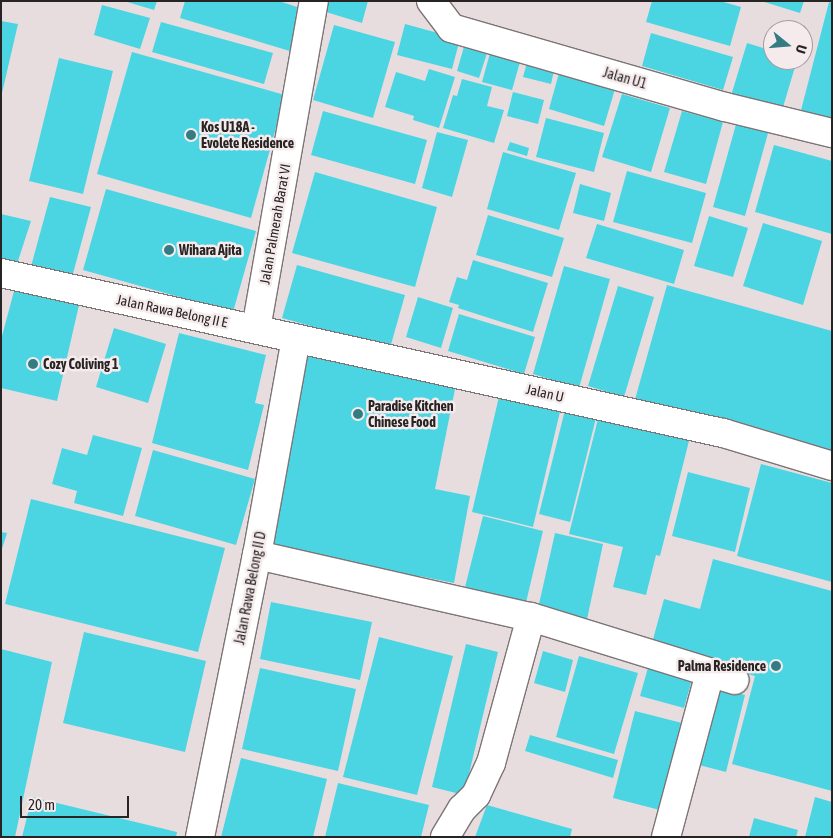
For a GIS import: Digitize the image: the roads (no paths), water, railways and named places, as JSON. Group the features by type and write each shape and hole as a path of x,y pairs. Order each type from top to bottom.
{"street":[{"name":"Jalan Palmerah Barat VI","path":"256,329 314,1"},
{"name":"Jalan U1","path":"431,1 451,28 715,104 832,133"},
{"name":"Jalan Rawa Belong II E","path":"1,273 256,329"},
{"name":"Jalan U","path":"256,329 723,433 832,466"},
{"name":"Jalan Rawa Belong II D","path":"200,837 257,555 296,338"},
{"path":"257,555 531,617 722,676 666,837"},
{"path":"445,837 462,809 476,795 491,763 531,617"}],"place":[{"name":"Kos U18A - Evolete Residence","path":"191,135"},
{"name":"Wihara Ajita","path":"169,250"},
{"name":"Cozy Coliving 1","path":"33,364"},
{"name":"Paradise Kitchen Chinese Food","path":"358,414"},
{"name":"Palma Residence","path":"776,666"}]}
